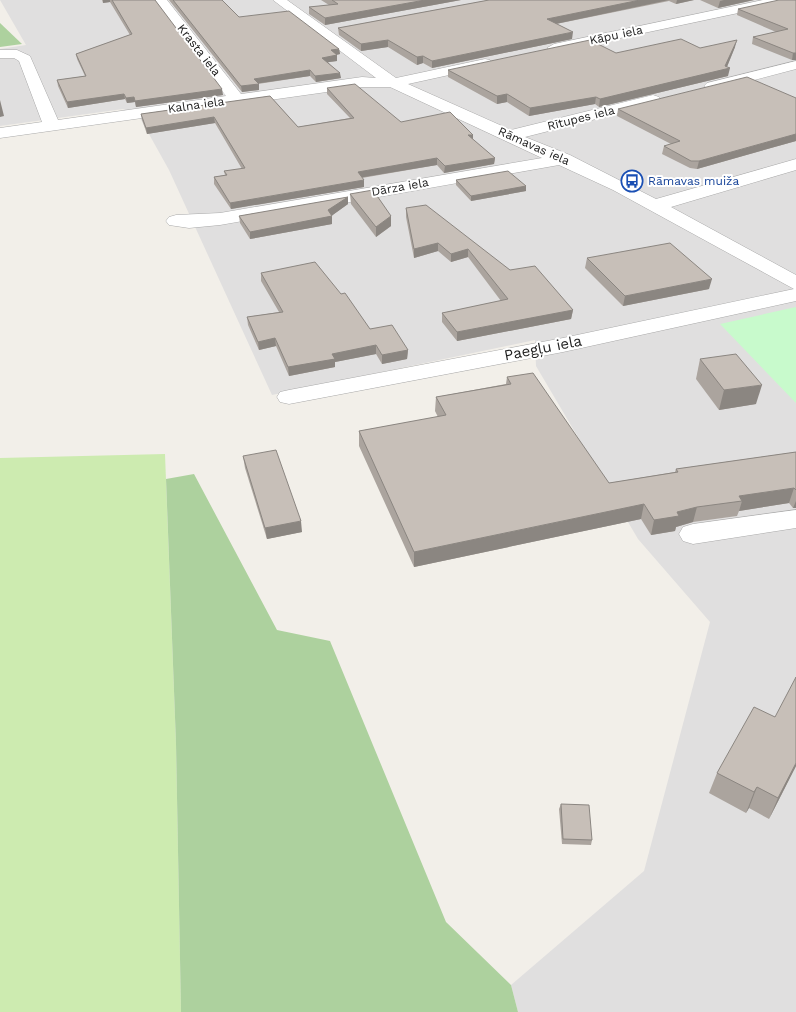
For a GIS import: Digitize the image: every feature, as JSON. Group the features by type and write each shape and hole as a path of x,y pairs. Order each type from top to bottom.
{"street":[{"name":"Krasta iela","path":"160,0 237,100"},
{"name":"Rāmavas iela","path":"279,0 393,83 564,159 656,206 796,283"},
{"name":"Kāpu iela","path":"538,52 781,0"},
{"path":"321,32 340,28"},
{"path":"0,54 17,54 24,58 52,126"},
{"path":"393,83 499,60"},
{"path":"701,88 796,65"},
{"name":"Kalna iela","path":"0,133 362,82 393,83"},
{"name":"Rītupes iela","path":"512,135 673,96"},
{"name":"Dārza iela","path":"176,221 189,222 220,218 564,159"},
{"path":"656,206 796,164"},
{"name":"Paegļu iela","path":"288,397 563,344 796,295"},
{"path":"693,534 796,519"}],"shaded area":[{"path":"0,0 796,0 796,1012 518,1012 511,985 644,871 710,622 638,539 536,366 535,340 272,395 169,170 140,118 123,109 0,126 0,49 26,45"}],"green space":[{"path":"0,23 22,44 0,47"},
{"path":"796,307 796,403 720,324"},
{"path":"165,454 176,744 181,1012 0,1012 0,458"},
{"path":"194,474 277,630 330,641 446,922 511,985 518,1012 181,1012 176,744 166,479"}],"building":[{"path":"112,0 155,0 222,89 135,101 134,97 126,98 124,94 67,102 57,80 86,76 76,54 132,34"},
{"path":"173,0 222,0 239,17 289,11 339,49 331,50 337,55 322,58 340,73 315,76 310,70 254,79 259,84 241,86"},
{"path":"332,0 425,0 325,18 309,7 338,4"},
{"path":"489,0 640,0 547,19 573,32 432,61 423,56 417,57 388,40 361,44 338,28"},
{"path":"779,0 796,0 796,53 753,37 788,29 738,9"},
{"path":"681,39 700,48 737,40 725,66 730,68 600,99 596,97 530,108 507,94 497,96 448,70 590,40 616,53"},
{"path":"747,77 796,98 796,134 699,161 691,161 664,146 680,141 618,109"},
{"path":"355,84 401,122 450,112 473,135 468,135 495,158 445,166 437,158 358,172 364,180 230,203 214,177 227,175 224,171 245,168 214,117 146,128 141,114 270,96 298,127 354,118 327,88"},
{"path":"508,171 526,186 471,196 456,180"},
{"path":"373,190 391,216 376,227 350,194"},
{"path":"348,197 328,210 332,216 250,232 239,216"},
{"path":"426,205 510,270 535,266 573,310 457,332 442,313 508,299 468,249 451,254 438,243 414,249 406,208"},
{"path":"670,243 712,279 625,296 587,258"},
{"path":"315,262 341,294 345,293 370,329 392,325 408,350 382,355 376,345 332,354 335,359 288,367 275,338 258,342 247,317 283,312 261,273"},
{"path":"736,354 762,385 724,390 700,359"},
{"path":"533,373 609,483 678,472 676,469 796,452 796,490 794,488 739,496 742,501 697,507 677,512 679,516 654,520 644,504 414,552 359,431 446,415 436,397 511,384 507,377"},
{"path":"276,450 301,521 265,528 243,456"},
{"path":"796,677 796,763 778,798 757,787 754,792 717,773 754,707 775,717"},
{"path":"561,804 589,805 592,840 563,839"}],"place":[{"name":"Rāmavas muiža","path":"632,181"}]}
